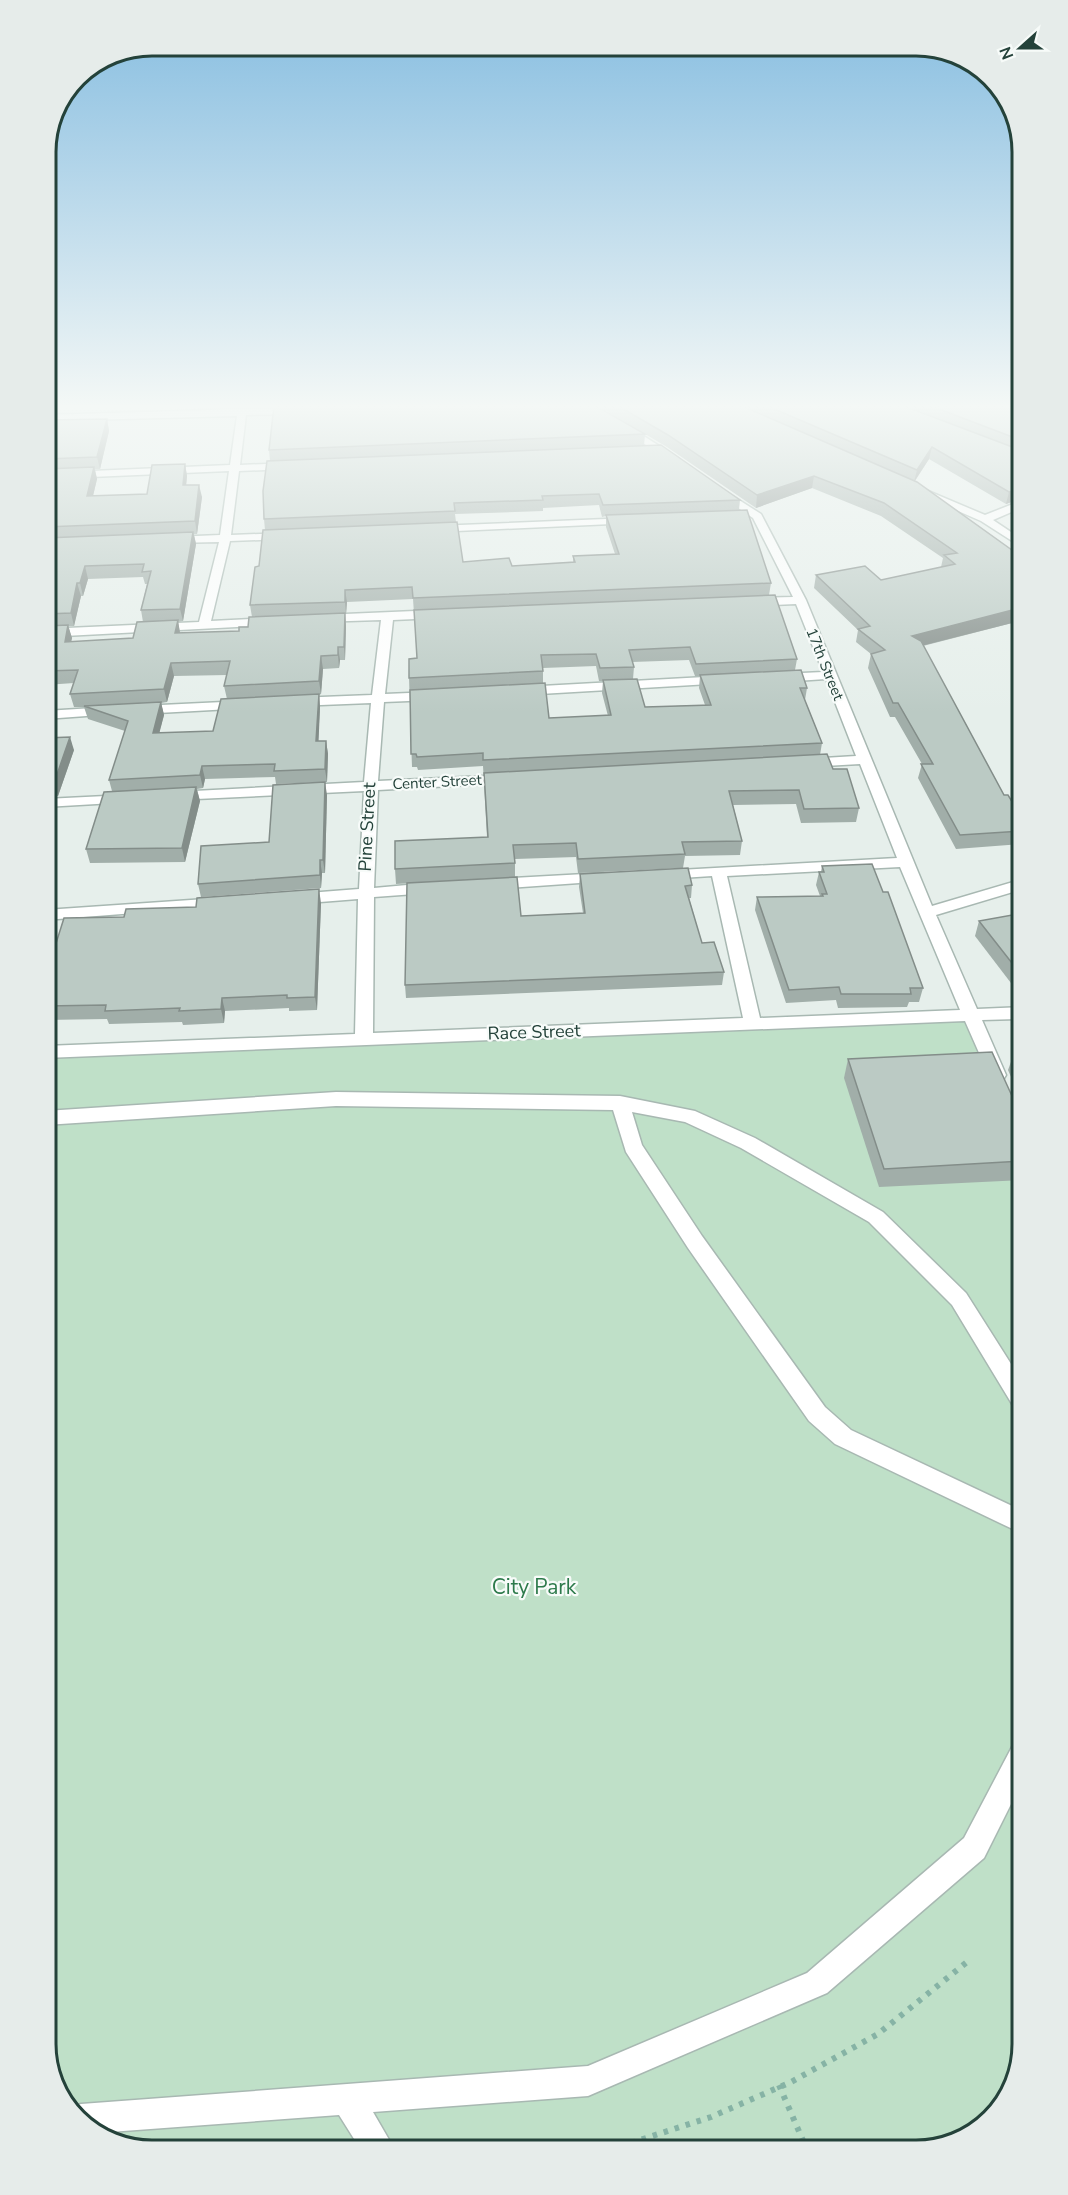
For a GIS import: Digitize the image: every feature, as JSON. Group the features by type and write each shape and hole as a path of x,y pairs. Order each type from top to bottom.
{"street":[{"path":"204,625 225,538 229,508"},
{"name":"17th Street","path":"746,508 757,516 800,600 906,862 970,1015 1004,1089"},
{"path":"961,508 985,519 1012,537"},
{"path":"985,519 1009,508"},
{"path":"735,517 757,516"},
{"path":"428,530 639,521"},
{"path":"155,541 292,535"},
{"path":"738,602 800,600"},
{"path":"308,620 446,614"},
{"name":"Pine Street","path":"364,1039 364,892 369,786 376,699 387,616"},
{"path":"56,632 285,621"},
{"path":"771,678 829,675"},
{"path":"515,691 736,680"},
{"path":"279,703 445,695"},
{"path":"56,714 255,704"},
{"path":"794,764 865,760"},
{"name":"Center Street","path":"157,797 526,778"},
{"path":"56,802 135,798"},
{"path":"647,875 906,862"},
{"path":"718,872 753,1024"},
{"path":"483,885 624,877"},
{"path":"280,900 448,887"},
{"path":"927,912 1012,887"},
{"path":"56,914 236,902"},
{"name":"Race Street","path":"56,1052 1012,1013"},
{"path":"56,1117 336,1099 620,1103 689,1116 748,1143 876,1217 959,1299 1012,1384"},
{"path":"620,1103 633,1147 695,1242 817,1414 843,1437 1012,1517"},
{"path":"91,2118 588,2081 817,1983 974,1848 1012,1774"},
{"path":"346,2099 372,2139"}],"path":[{"path":"641,2140 711,2117 779,2085 791,2082 878,2034 967,1962"},
{"path":"779,2085 803,2140"}],"green space":[{"name":"City Park","path":"970,1015 1012,1107 1012,2056 1003,2086 980,2116 953,2132 935,2138 917,2140 145,2139 133,2138 109,2130 88,2116 75,2102 68,2092 57,2062 56,2044 56,1052"}],"building":[{"path":"56,508 196,508 195,521 56,527"},
{"path":"264,508 455,508 455,511 264,519"},
{"path":"892,508 954,508 1012,550 1012,610 912,636 921,641 1004,795 1008,795 1012,802 1012,832 960,835 921,764 933,764 898,703 893,703 871,654 885,650 858,629 870,626 816,575 865,566 881,580 955,564 944,555 957,553"},
{"path":"747,510 771,583 413,598 412,587 345,590 345,602 250,605 255,567 259,566 263,530 457,522 463,562 509,558 512,566 575,562 573,556 619,554 606,515"},
{"path":"193,532 180,609 141,610 151,571 142,572 144,564 85,566 80,583 77,583 71,613 56,614 56,538"},
{"path":"775,595 797,659 696,664 690,647 629,650 634,667 600,668 596,654 541,655 543,671 409,678 409,659 417,658 414,610"},
{"path":"345,613 344,647 338,647 338,655 321,656 319,681 224,686 230,661 171,663 164,689 70,694 78,670 56,671 56,626 68,625 65,642 133,638 137,622 178,620 175,633 239,631 239,627 248,627 249,617"},
{"path":"801,670 807,688 800,688 822,743 483,760 483,753 417,757 416,754 411,754 410,690 545,683 549,718 611,715 603,680 637,679 645,707 711,705 700,675"},
{"path":"319,694 316,741 326,741 325,769 274,771 275,764 202,766 200,775 109,780 128,721 84,706 161,702 153,733 213,731 221,699"},
{"path":"70,737 56,777 56,738"},
{"path":"827,754 833,769 847,769 859,808 804,809 799,790 729,791 742,841 682,842 685,854 578,859 576,843 513,845 515,863 395,869 395,841 488,837 484,773"},
{"path":"325,782 323,860 320,860 320,875 198,884 201,846 269,842 273,785"},
{"path":"196,787 182,848 86,849 104,792"},
{"path":"872,864 883,892 888,892 923,988 910,988 911,994 841,994 839,987 789,990 757,897 823,896 822,894 827,894 819,872 824,872 822,866"},
{"path":"688,868 692,885 685,886 702,943 714,942 724,972 405,985 407,883 517,877 521,916 585,913 580,874"},
{"path":"319,889 315,997 287,998 287,995 222,998 221,1009 179,1011 180,1008 105,1011 106,1005 56,1006 56,943 64,918 124,917 126,909 196,907 197,898"},
{"path":"1012,915 1012,963 979,921"},
{"path":"992,1052 1012,1096 1012,1162 884,1169 848,1059"}]}
